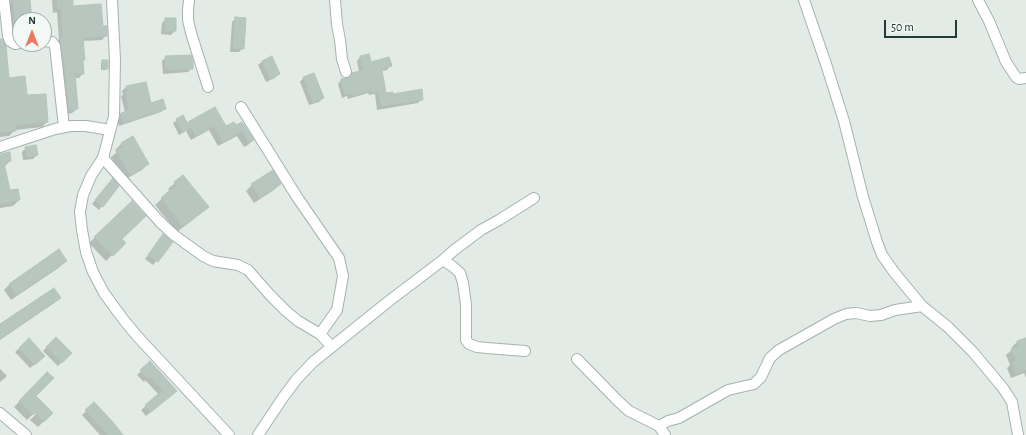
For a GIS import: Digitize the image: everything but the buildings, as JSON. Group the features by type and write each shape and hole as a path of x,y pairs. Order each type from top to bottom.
{"street":[{"path":"4,0 8,36 12,42"},
{"path":"112,0 115,60 114,116 103,158 91,176 83,195 80,212 86,252 93,272 104,293 123,319 142,342 229,435"},
{"path":"189,0 188,20 208,87"},
{"path":"335,0 342,59 346,72"},
{"path":"804,0 844,121 863,197 882,255 922,306 948,327 972,351 1003,388 1012,402 1018,435"},
{"path":"978,0 989,21 1006,62 1016,77 1019,79 1026,78"},
{"path":"52,42 55,46 64,127"},
{"path":"241,107 297,196 339,258 344,276 336,310 320,334"},
{"path":"0,147 64,127 86,126 110,130"},
{"path":"103,158 160,222 174,235 203,256 213,261 238,265 248,270 286,311 298,321 320,334 332,347"},
{"path":"258,435 296,380 313,362 481,230 534,198"},
{"path":"443,260 460,273 463,283 466,304 466,340 470,344 477,347 525,351"},
{"path":"659,426 668,420 679,418 728,390 754,384 761,377 770,358 779,350 834,319 846,314 856,313 870,316 881,315 895,310 922,306"},
{"path":"577,359 629,411 659,426 665,435"},
{"path":"0,413 26,435"}]}
